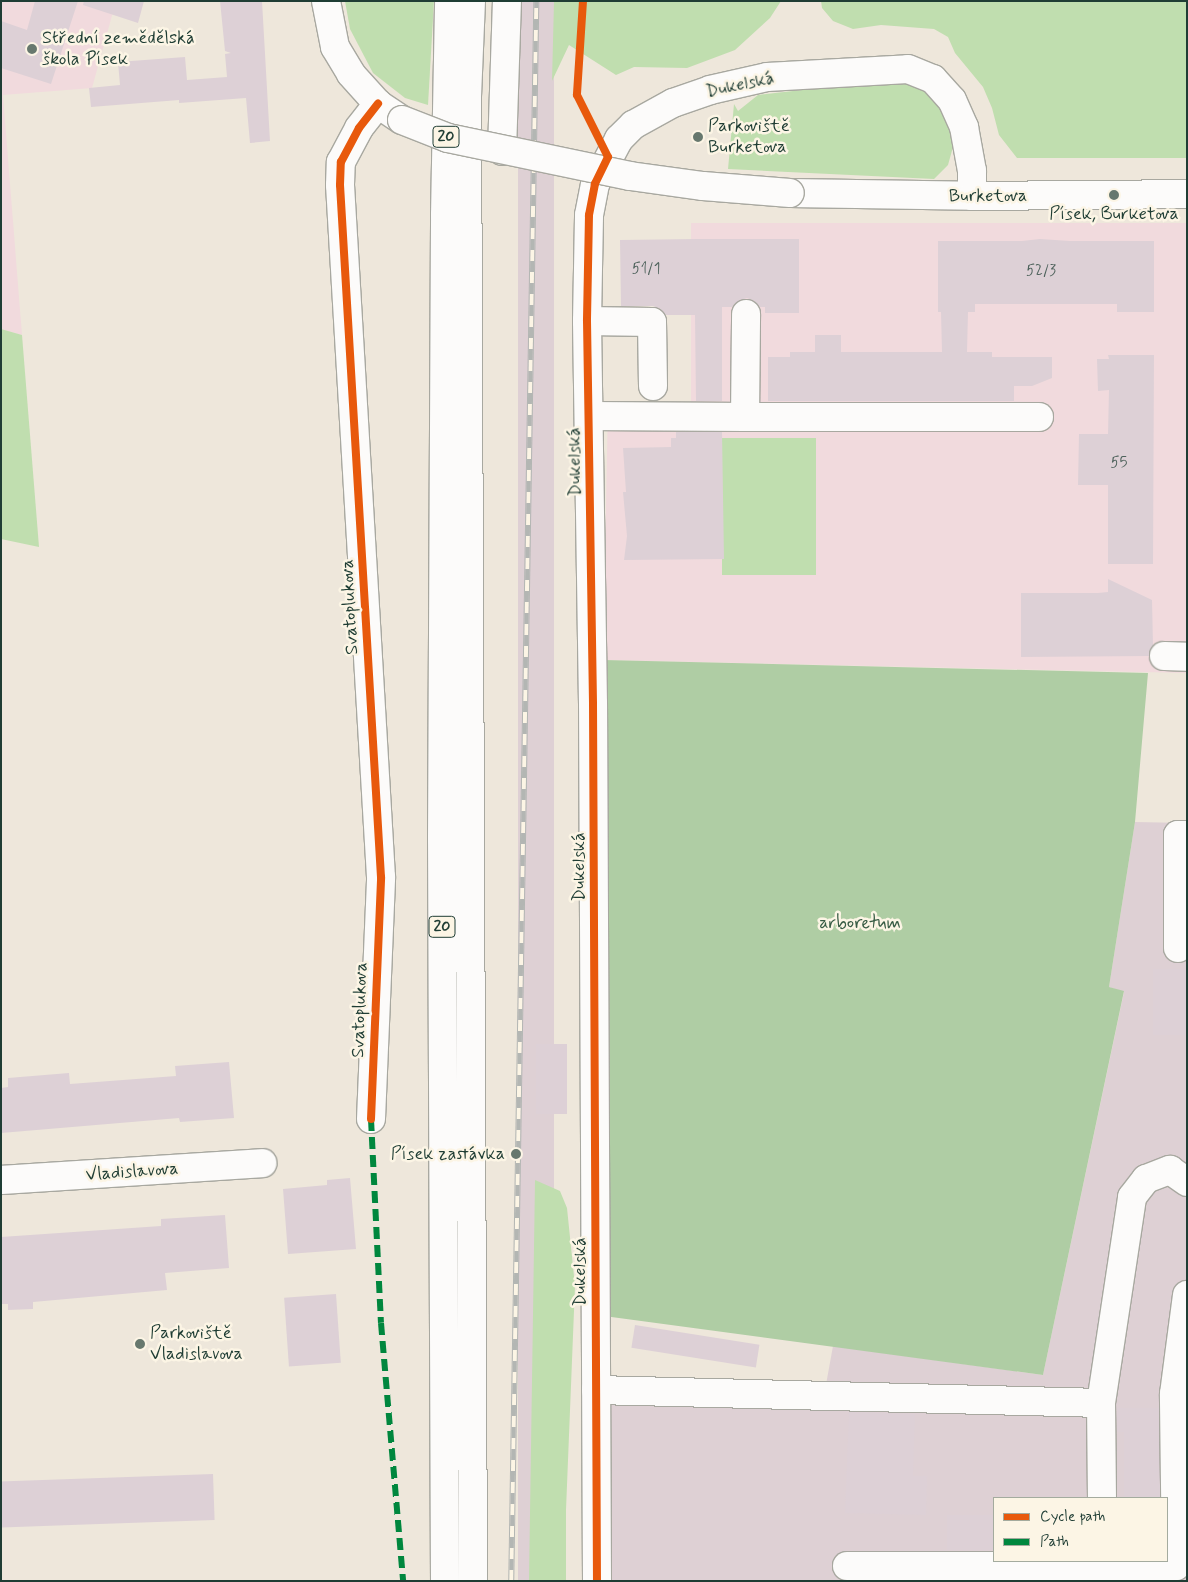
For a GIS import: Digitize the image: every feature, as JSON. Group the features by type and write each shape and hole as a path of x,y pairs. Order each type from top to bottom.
{"main road":[{"name":"Burketova","path":"326,1 335,47 351,74 378,104 402,120 448,138 502,151 630,176 703,186 790,193 972,196 1187,194"},
{"name":"20","path":"445,1581 442,839 445,215 449,1"},
{"name":"20","path":"471,1 467,97 473,1581"},
{"path":"502,151 507,1"},
{"name":"Dukelská","path":"596,1581 593,704 587,321 589,215 595,184 619,139 633,125 673,103 710,90 766,77 908,69 934,79 952,100 964,127 972,171 972,196"},
{"name":"Svatoplukova","path":"371,1119 381,877 340,185 341,162 359,128 378,104"},
{"path":"745,417 746,314"},
{"path":"587,321 652,322 653,386"},
{"path":"589,416 1039,418"},
{"path":"1178,948 1178,835 1187,835"},
{"name":"Vladislavova","path":"1,1180 262,1163"},
{"path":"1102,1497 1101,1403 1132,1198 1146,1179 1170,1170 1187,1182"},
{"path":"847,1566 1103,1564 1176,1566 1174,1394 1187,1296"},
{"path":"596,1390 1101,1403"}],"shaded area":[{"path":"1,1 116,1 92,88 3,95 22,335 1,329"},
{"path":"518,1 554,1 554,1581 518,1581"},
{"path":"691,223 1187,223 1187,673 603,660 608,403 691,406"},
{"path":"1135,822 1187,823 1187,1581 608,1581 610,1387 825,1390 833,1346 1043,1375 1124,992 1109,987"}],"green space":[{"path":"345,1 434,1 428,105 405,98 373,73 350,29"},
{"path":"554,1 781,1 770,18 735,50 687,68 634,67 616,75 569,45 552,81"},
{"path":"821,1 1187,1 1187,158 1017,158 999,135 992,108 983,87 955,53 948,37 934,29 881,25 853,29 833,21 822,8"},
{"path":"890,80 916,82 939,100 953,127 953,147 948,165 934,179 728,169 734,104 738,111 758,95"},
{"path":"1,329 22,335 39,547 1,539"},
{"path":"722,438 816,438 816,575 722,575"},
{"name":"arboretum","path":"603,660 1148,673 1135,822 1109,987 1124,991 1043,1375 604,1316"},
{"path":"535,1180 560,1191 567,1208 575,1286 566,1510 566,1581 529,1581"}],"building":[{"name":"Střední zemědělská škola Písek","path":"35,1 78,1 51,84 1,68 1,21 27,30"},
{"path":"84,1 144,1 138,23 83,5"},
{"path":"220,1 262,1 270,141 250,143 246,98 179,103 179,100 91,107 89,88 120,85 118,62 185,57 187,80 227,77 225,54 231,53 225,51"},
{"path":"799,239 799,313 765,313 765,307 760,307 754,301 747,298 738,301 732,307 722,307 722,401 696,401 695,315 666,315 660,309 653,306 621,306 620,240"},
{"path":"1040,239 1154,241 1154,312 1117,312 1117,304 975,304 975,312 968,312 967,352 992,352 992,357 1052,357 1052,378 1032,386 1014,386 1014,401 768,401 768,357 790,357 790,352 815,352 815,335 841,335 841,352 942,352 941,312 938,312 938,241 1022,241"},
{"path":"1108,355 1154,355 1153,564 1108,564 1108,485 1078,485 1079,434 1108,434 1109,390 1098,391 1097,359 1109,359"},
{"path":"676,432 722,432 724,559 624,560 627,536 623,492 626,492 623,448 671,447 671,438 676,438"},
{"path":"1108,579 1152,600 1153,646 1149,656 1021,657 1021,593 1108,592"},
{"path":"1153,969 1187,969 1187,1035 1153,1035"},
{"path":"536,1044 567,1044 567,1114 536,1114"},
{"path":"229,1062 234,1118 180,1122 179,1118 1,1133 1,1088 8,1087 8,1078 69,1073 70,1084 176,1076 175,1066"},
{"path":"350,1178 356,1249 288,1254 283,1189 327,1185 327,1180"},
{"path":"225,1215 229,1268 165,1273 167,1290 33,1302 33,1309 8,1310 8,1304 1,1304 1,1237 161,1226 161,1219"},
{"path":"336,1294 341,1363 289,1366 284,1298"},
{"path":"635,1325 759,1345 756,1367 631,1348"},
{"path":"1117,1408 1159,1408 1160,1497 1124,1497 1124,1432 1117,1432"},
{"path":"849,1412 915,1414 913,1476 927,1476 926,1515 845,1513"},
{"path":"213,1474 215,1520 2,1527 1,1481"},
{"path":"947,1515 993,1515 993,1550 947,1550"}],"railway":[{"path":"511,1581 536,1"}],"marked path":[{"path":"371,1119 381,1323 403,1581"}],"cycle path":[{"path":"583,1 577,95 608,157 595,184 589,215 587,321 593,704 597,1581"},
{"path":"371,1119 381,877 340,185 341,162 359,128 378,104"}],"place":[{"name":"Střední zemědělská škola Písek","path":"32,49"},
{"name":"Parkoviště Burketova","path":"698,137"},
{"name":"Písek, Burketova","path":"1114,195"},
{"name":"Písek zastávka","path":"516,1154"},
{"name":"Parkoviště Vladislavova","path":"140,1344"}]}
